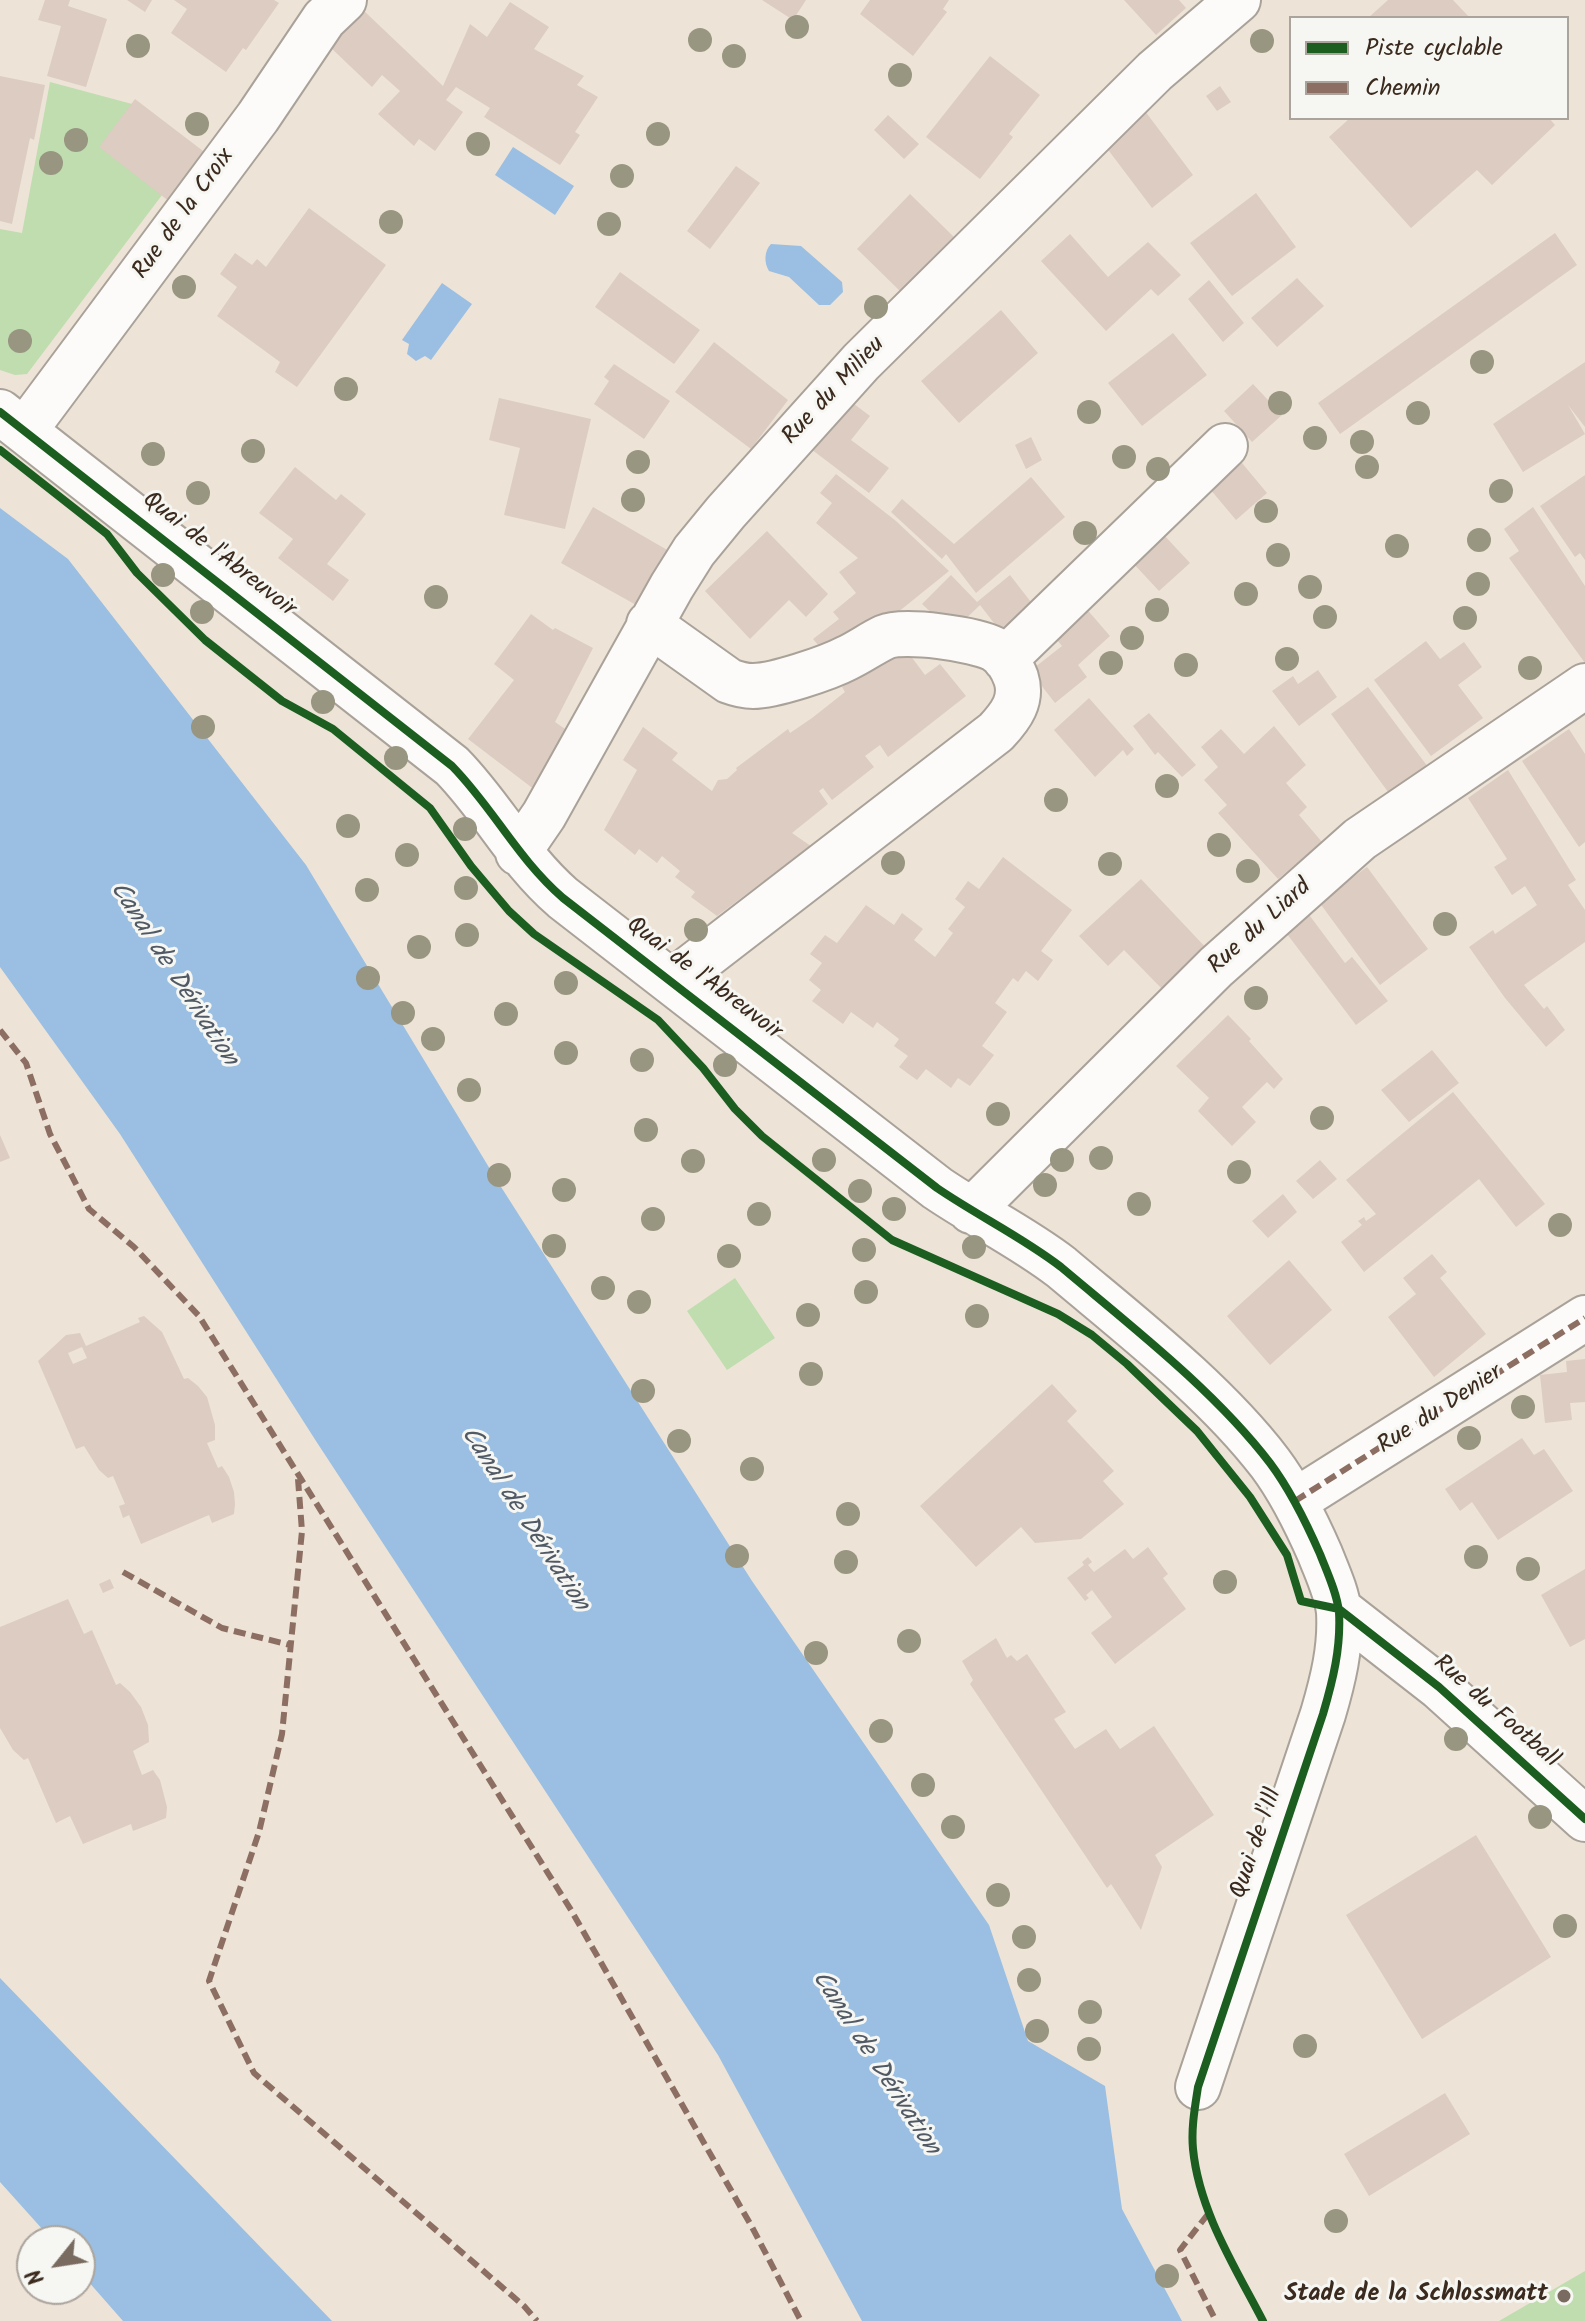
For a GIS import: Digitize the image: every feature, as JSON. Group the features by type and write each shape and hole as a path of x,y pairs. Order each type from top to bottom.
{"street":[{"name":"Rue de la Croix","path":"12,421 250,128 324,19 344,0"},
{"name":"Rue du Milieu","path":"518,853 544,815 649,624 694,551 726,512 861,362 1155,71 1238,0"},
{"name":"Quai de l'Abreuvoir","path":"12,421 452,766 473,788 537,876 563,898 971,1211 1038,1250 1161,1354 1220,1407 1250,1439 1295,1501 1326,1569 1339,1609"},
{"path":"1005,659 1225,446"},
{"path":"649,624 729,681 743,685 777,682 843,660 886,637 900,634 977,643 994,649 1005,659 1019,688 1017,704 1009,719 996,732 672,982"},
{"name":"Rue du Liard","path":"971,1211 1216,967 1360,839 1585,686"},
{"name":"Rue du Denier","path":"1295,1501 1585,1318"},
{"name":"Rue du Football","path":"1339,1609 1439,1687 1585,1819"},
{"name":"Quai de l'Ill","path":"1198,2087 1331,1688 1339,1646 1339,1609"}],"green space":[{"path":"50,82 132,104 162,195 27,374 15,375 0,370 0,229 22,233"},
{"path":"735,1278 775,1338 727,1370 687,1311"},
{"name":"Stade de la Schlossmatt","path":"1585,2271 1585,2321 1499,2321"}],"water":[{"path":"513,147 574,186 555,215 495,175"},
{"path":"771,244 801,246 842,282 843,292 830,305 819,305 789,277 769,271 766,257"},
{"path":"442,283 472,304 431,360 425,356 416,361 407,354 409,344 402,340"},
{"name":"Canal de Dérivation","path":"0,508 68,559 306,865 496,1179 752,1581 989,1925 1028,2041 1105,2086 1122,2209 1182,2321 862,2321 718,2055 316,1441 120,1134 0,967"},
{"path":"0,1978 332,2321 123,2321 96,2290 96,2225 39,2225 0,2182"}],"building":[{"path":"45,0 70,0 68,6 107,19 86,87 47,76 61,26 38,20"},
{"path":"127,0 152,0 145,12"},
{"path":"174,0 274,0 279,3 246,50 243,48 226,72 171,33 187,9"},
{"path":"762,0 806,0 793,20"},
{"path":"870,0 949,0 943,9 947,12 913,56 860,14"},
{"path":"1124,0 1179,0 1186,8 1156,35"},
{"path":"1388,0 1453,0 1468,16 1370,16"},
{"path":"510,2 549,27 534,49 584,76 577,85 598,97 575,132 580,135 560,165 484,117 490,108 456,87 446,100 463,112 435,151 419,139 414,146 378,114 400,91 382,75 372,87 329,46 362,9 443,86 470,24 487,37"},
{"path":"990,56 1040,95 1009,134 1013,137 980,179 926,137"},
{"path":"0,76 45,85 12,224 0,221"},
{"path":"1220,86 1231,102 1217,111 1206,96"},
{"path":"135,99 207,154 170,202 99,147"},
{"path":"1145,111 1193,175 1152,208 1103,143"},
{"path":"888,115 919,144 904,159 874,130"},
{"path":"1348,120 1551,120 1555,125 1492,185 1477,170 1411,228 1329,137"},
{"path":"736,166 760,183 710,249 687,231"},
{"path":"1256,193 1296,247 1232,296 1190,243"},
{"path":"910,194 954,237 901,292 857,249"},
{"path":"309,208 386,265 297,387 275,372 280,362 217,316 237,287 220,274 235,253 252,265 257,259 266,267"},
{"path":"1555,233 1577,265 1340,434 1318,403"},
{"path":"1070,234 1108,277 1148,242 1181,275 1158,296 1151,289 1106,331 1041,261"},
{"path":"620,272 700,330 674,364 595,307"},
{"path":"1297,278 1324,306 1277,347 1251,318"},
{"path":"1209,280 1244,323 1223,342 1188,299"},
{"path":"1001,310 1038,353 959,423 921,381"},
{"path":"1173,333 1207,375 1142,426 1108,383"},
{"path":"714,342 788,400 751,449 675,392"},
{"path":"1585,362 1585,427 1568,405 1585,434 1523,472 1493,424"},
{"path":"614,364 670,401 644,439 594,404 609,381 604,377"},
{"path":"1253,384 1282,415 1252,442 1224,411"},
{"path":"499,398 591,419 565,529 504,515 520,448 489,440"},
{"path":"850,401 870,416 851,440 889,468 869,493 807,446"},
{"path":"1031,437 1042,460 1026,469 1015,445"},
{"path":"1242,463 1267,493 1236,520 1210,489"},
{"path":"295,467 336,500 341,494 366,514 327,564 349,580 333,601 278,558 293,539 259,513"},
{"path":"836,474 896,521 949,571 856,646 825,653 813,639 839,619 833,612 856,593 839,572 858,558 816,523 832,503 820,493"},
{"path":"1585,475 1585,560 1580,553 1575,557 1540,506"},
{"path":"1031,477 1065,517 976,593 946,554 942,559 891,512 902,499 954,544"},
{"path":"593,507 669,551 638,606 561,563"},
{"path":"1533,507 1585,586 1585,663 1509,558 1519,551 1504,529"},
{"path":"767,531 828,594 806,617 789,600 750,639 705,591"},
{"path":"1163,534 1190,563 1159,591 1132,562"},
{"path":"951,575 977,602 1010,575 1034,606 1001,632 980,605 952,632 922,604"},
{"path":"1084,606 1110,636 1078,665 1087,677 1055,703 1030,671 1062,646 1052,634"},
{"path":"531,614 553,630 555,628 593,648 555,722 568,731 535,790 468,739 514,680 494,664"},
{"path":"1426,641 1440,659 1464,642 1482,667 1458,685 1483,718 1431,756 1374,680"},
{"path":"904,647 925,675 940,664 966,696 888,757 880,745 865,756 874,767 832,800 823,788 819,791 828,804 792,833 818,851 768,892 760,884 717,916 691,897 695,892 675,877 680,871 662,856 657,863 639,849 635,855 604,830 637,770 623,760 643,727 678,753 672,760 712,791 718,780 727,779 736,768 788,729 790,733 812,718 845,692 842,687 882,657 887,661"},
{"path":"1318,670 1337,697 1299,726 1272,691 1293,676 1298,684"},
{"path":"1368,687 1428,767 1391,796 1331,714"},
{"path":"1089,698 1134,749 1127,756 1123,750 1095,777 1054,730"},
{"path":"1149,713 1196,765 1182,777 1158,752 1155,755 1133,726"},
{"path":"1274,726 1306,765 1286,783 1307,807 1299,815 1322,842 1278,879 1218,813 1227,805 1204,780 1218,767 1201,747 1221,729 1244,754"},
{"path":"1569,729 1585,754 1585,842 1579,847 1522,761"},
{"path":"1508,770 1576,880 1568,885 1585,910 1585,942 1524,985 1544,1009 1547,1006 1565,1030 1546,1047 1505,998 1469,947 1493,930 1495,934 1537,905 1525,886 1512,895 1494,867 1507,859 1468,798"},
{"path":"1003,857 1072,910 1041,951 1053,960 1038,981 1026,971 1018,982 1013,978 995,1003 1007,1012 982,1046 994,1055 970,1086 958,1078 951,1088 926,1069 917,1080 899,1067 908,1056 894,1046 899,1039 877,1022 873,1028 851,1012 843,1024 812,1001 821,990 809,980 822,963 810,954 825,935 837,943 866,905 894,925 902,913 923,929 914,940 935,957 953,933 948,929 965,907 955,899 968,881 979,889"},
{"path":"1367,867 1428,949 1380,985 1319,902"},
{"path":"1141,879 1210,952 1166,993 1124,950 1108,966 1079,936"},
{"path":"1307,912 1345,963 1352,957 1388,1001 1356,1025 1284,930"},
{"path":"1228,1015 1283,1079 1274,1089 1267,1082 1242,1107 1256,1122 1232,1146 1198,1111 1209,1098 1176,1066"},
{"path":"1432,1050 1459,1083 1409,1122 1381,1090"},
{"path":"1453,1092 1545,1204 1516,1227 1479,1179 1364,1272 1341,1242 1362,1225 1358,1221 1364,1217 1366,1221 1376,1214 1346,1180"},
{"path":"0,1135 10,1158 0,1162"},
{"path":"1320,1160 1337,1179 1313,1199 1296,1181"},
{"path":"1283,1194 1297,1212 1268,1238 1252,1221"},
{"path":"1432,1254 1447,1272 1440,1278 1486,1334 1434,1377 1388,1317 1416,1294 1403,1278"},
{"path":"1289,1260 1332,1310 1270,1365 1227,1316"},
{"path":"144,1316 162,1332 184,1379 188,1378 207,1397 215,1425 215,1440 207,1443 218,1468 222,1466 229,1477 235,1504 234,1514 212,1523 209,1515 141,1544 129,1515 123,1518 119,1506 125,1504 113,1476 108,1478 99,1470 84,1446 76,1449 38,1361 66,1335 80,1333 86,1346 140,1322 138,1318","holes":["82,1347 87,1358 73,1364 68,1353"]},
{"path":"1585,1359 1585,1402 1570,1403 1572,1420 1545,1423 1540,1375 1567,1372 1566,1361"},
{"path":"1052,1384 1077,1411 1067,1421 1114,1471 1103,1481 1124,1504 1081,1539 1035,1543 1021,1527 976,1567 920,1506"},
{"path":"1522,1438 1534,1455 1544,1449 1573,1491 1498,1540 1472,1502 1460,1511 1445,1489"},
{"path":"1148,1547 1168,1574 1163,1578 1186,1609 1115,1664 1091,1633 1112,1617 1092,1590 1085,1601 1067,1578 1084,1565 1082,1562 1088,1557 1092,1562 1088,1565 1094,1572 1125,1549 1133,1559"},
{"path":"1585,1569 1585,1639 1570,1647 1541,1595"},
{"path":"110,1579 114,1588 103,1593 99,1584"},
{"path":"68,1599 84,1634 92,1630 116,1685 120,1683 141,1707 148,1725 149,1742 133,1751 142,1775 153,1770 160,1780 167,1807 166,1818 133,1831 131,1824 83,1844 70,1816 56,1823 28,1758 24,1760 13,1750 0,1728 0,1627"},
{"path":"996,1638 1007,1658 1011,1655 1017,1661 1027,1654 1066,1712 1054,1719 1075,1749 1106,1729 1120,1749 1154,1726 1214,1815 1155,1855 1162,1867 1141,1930 1111,1884 1107,1888 970,1684 973,1680 962,1661"},
{"path":"1476,1835 1551,1957 1422,2039 1346,1915"},
{"path":"1445,2093 1470,2134 1369,2196 1344,2154"}],"marked path":[{"path":"0,1030 26,1063 50,1134 89,1209 134,1247 199,1316 571,1910 752,2227 801,2321"},
{"path":"1295,1501 1585,1318"},
{"path":"298,1479 302,1531 282,1734 259,1832 209,1981 254,2073 524,2306 537,2321"},
{"path":"123,1572 222,1628 290,1645"},
{"path":"1208,2214 1180,2250 1216,2321"}],"cycle path":[{"path":"0,412 452,766 532,867 563,898 937,1188 1061,1267 1198,1385 1248,1436 1278,1474 1309,1530 1334,1590 1339,1612 1337,1651 1323,1714 1198,2087 1193,2133 1197,2172 1210,2216 1263,2321"},
{"path":"0,450 107,534 137,573 205,640 282,701 333,729 430,808 471,866 509,911 534,934 658,1020 762,1136 892,1240 1058,1314 1092,1335 1127,1364 1197,1431 1250,1497 1287,1555 1301,1601 1339,1609 1439,1687 1585,1819"}],"place":[{"name":"Stade de la Schlossmatt","path":"1564,2296"}]}
